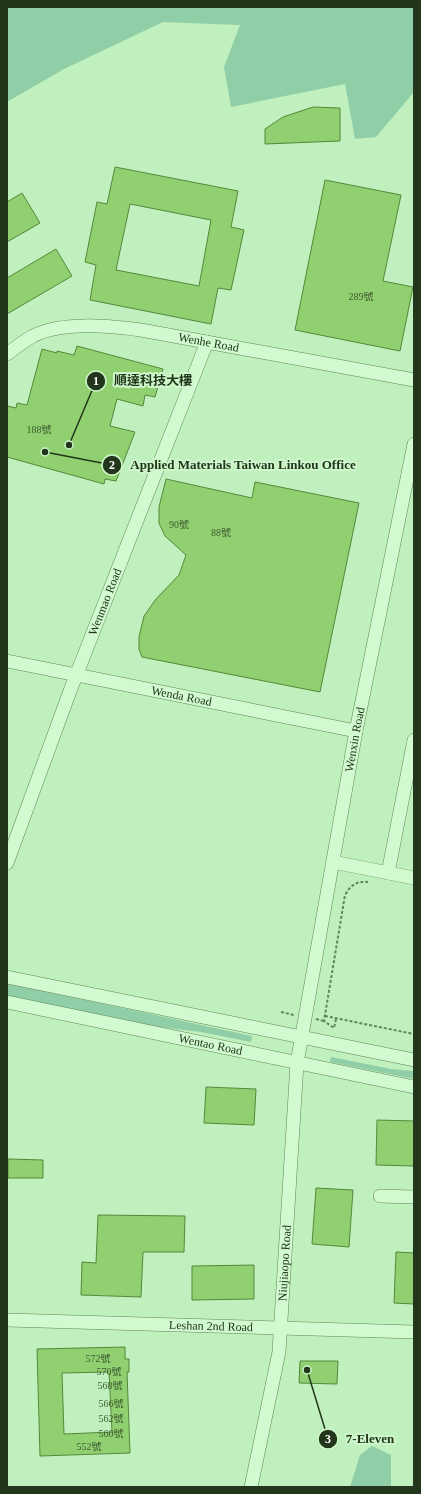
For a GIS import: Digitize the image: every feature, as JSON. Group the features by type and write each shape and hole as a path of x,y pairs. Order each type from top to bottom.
{"street":[{"name":"Wenhe Road","path":"7,354 34,336 66,327 101,326 141,330 414,380"},
{"name":"Wenmao Road","path":"7,863 78,674 207,342"},
{"name":"Wenxin Road","path":"301,1037 356,731 414,444"},
{"name":"Wenda Road","path":"7,661 78,674 356,731"},
{"path":"388,873 414,740"},
{"path":"333,862 414,878"},
{"path":"7,977 414,1060"},
{"name":"Wentao Road","path":"7,1002 297,1064 414,1087"},
{"name":"Niujiaopo Road","path":"251,1487 278,1362 297,1064 301,1037"},
{"path":"380,1196 414,1197"},
{"name":"Leshan 2nd Road","path":"7,1320 414,1332"}],"path":[{"path":"336,1019 334,1028 324,1021 345,895 350,887 358,881 369,882"},
{"path":"325,1016 414,1034"}],"green space":[{"path":"7,7 414,7 414,92 376,137 355,139 345,84 231,107 224,67 240,25 163,22 64,69 7,102"},
{"path":"7,983 252,1036 251,1042 201,1032 150,1026 7,997"},
{"path":"331,1057 391,1069 414,1071 414,1079 330,1062"},
{"path":"372,1446 391,1455 391,1487 350,1487 360,1455"}],"building":[{"path":"313,107 340,108 340,141 265,144 265,129 283,117"},
{"path":"115,167 238,191 231,227 244,230 231,290 218,288 211,324 90,300 96,265 85,262 97,202 107,204","holes":["130,204 211,220 199,286 116,270"]},
{"path":"325,180 401,195 383,281 413,287 400,351 295,330"},
{"path":"22,193 40,223 7,242 7,202"},
{"path":"56,249 72,276 7,314 7,278"},
{"path":"77,346 163,369 155,397 145,395 143,406 117,399 110,426 135,432 116,481 105,479 104,484 7,457 7,406 16,408 17,403 27,405 42,349 74,355"},
{"path":"166,479 252,498 255,482 359,503 320,692 142,657 139,649 139,637 144,616 156,599 179,575 186,555 165,536 159,523 159,507"},
{"path":"206,1087 256,1089 254,1125 204,1123"},
{"path":"377,1120 414,1121 414,1166 376,1165"},
{"path":"8,1159 43,1160 43,1178 8,1178"},
{"path":"316,1188 353,1190 349,1247 312,1244"},
{"path":"98,1215 185,1216 184,1252 143,1252 141,1297 81,1295 82,1262 96,1263"},
{"path":"396,1252 414,1253 414,1304 394,1303"},
{"path":"254,1265 254,1299 192,1300 192,1266"},
{"path":"125,1347 125,1359 129,1359 129,1372 127,1372 130,1453 40,1456 37,1349","holes":["109,1372 112,1432 64,1434 62,1373"]},
{"path":"300,1361 338,1361 337,1384 299,1383"}],"place":[{"name":"順達科技大樓","path":"69,445"},
{"name":"Applied Materials Taiwan Linkou Office","path":"45,452"},
{"name":"7-Eleven","path":"307,1370"}]}
